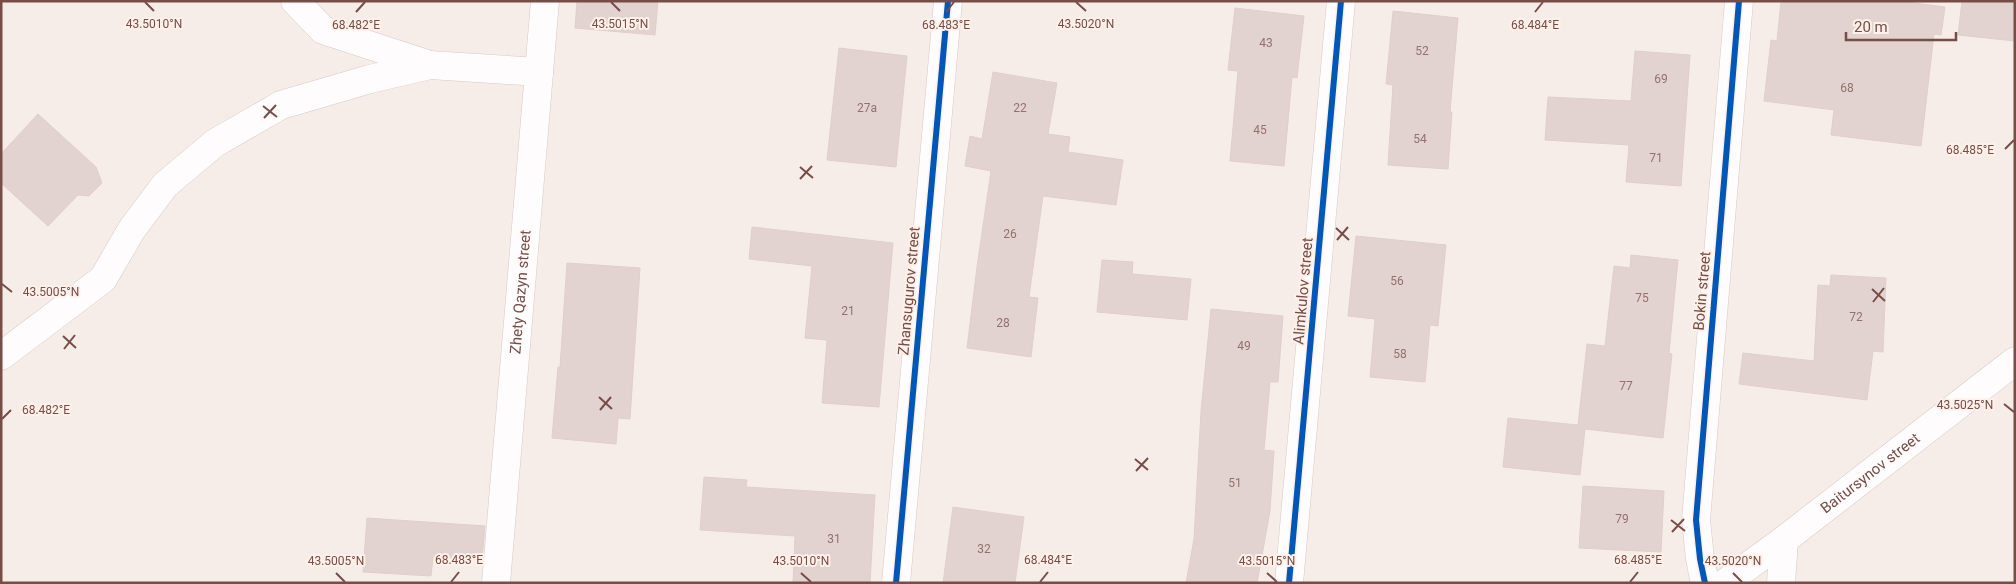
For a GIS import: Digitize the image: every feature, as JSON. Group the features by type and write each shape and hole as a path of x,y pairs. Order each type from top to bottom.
{"street":[{"path":"295,1 323,30 430,65 539,72"},
{"name":"Zhety Qazyn street","path":"496,583 545,1"},
{"name":"Zhansugurov street","path":"896,583 948,1"},
{"name":"Alimkulov street","path":"1289,583 1341,1"},
{"name":"Bokin street","path":"1705,583 1700,559 1696,520 1739,1"},
{"path":"1,356 103,279 132,229 165,185 215,143 281,105 370,79 430,65"},
{"name":"Baitursynov street","path":"1725,583 1784,540 2015,361"},
{"path":"1781,583 1784,540"}],"building":[{"path":"577,1 658,1 655,35 575,28"},
{"path":"1781,1 1899,1 1945,7 1941,35 1934,34 1921,146 1831,135 1834,110 1764,101 1771,40 1777,41"},
{"path":"1962,1 2015,1 2015,41 1958,35"},
{"path":"1235,8 1304,16 1297,78 1292,77 1284,166 1230,161 1238,71 1228,70"},
{"path":"1393,11 1458,18 1450,112 1452,112 1448,169 1388,165 1393,85 1386,84"},
{"path":"839,48 907,56 896,167 827,160"},
{"path":"1635,51 1690,55 1681,186 1626,182 1629,145 1545,140 1548,97 1631,101"},
{"path":"993,72 1057,83 1048,134 1070,137 1068,152 1123,160 1116,205 1043,196 1029,297 1038,298 1031,357 967,348 991,171 965,166 970,136 982,139"},
{"path":"38,114 96,167 102,183 89,196 78,195 48,226 1,183 1,154"},
{"path":"752,227 893,243 879,407 822,403 827,340 805,338 812,266 749,259"},
{"path":"1356,236 1446,245 1438,326 1430,325 1425,382 1370,377 1375,319 1348,316"},
{"path":"1631,255 1678,260 1669,353 1672,354 1663,438 1585,429 1580,475 1503,467 1508,418 1578,425 1587,344 1605,346 1614,266 1630,268"},
{"path":"1102,260 1133,262 1132,274 1191,279 1187,320 1097,312"},
{"path":"567,263 640,268 630,419 618,418 616,444 552,438 558,367 560,367"},
{"path":"1831,275 1886,278 1883,352 1873,351 1867,400 1739,384 1743,353 1814,361 1818,285 1830,286"},
{"path":"1211,309 1283,316 1278,382 1270,382 1264,450 1274,451 1270,511 1257,583 1186,583 1194,539 1201,411"},
{"path":"704,477 747,480 746,487 875,495 870,583 793,583 795,536 700,530"},
{"path":"1583,486 1664,491 1661,552 1579,548"},
{"path":"953,507 1024,517 1015,583 943,583"},
{"path":"367,518 485,526 482,560 433,557 431,576 363,572"}],"cycle path":[{"path":"896,583 948,1"},
{"path":"1289,583 1341,1"},
{"path":"1705,583 1700,559 1696,520 1739,1"}]}
